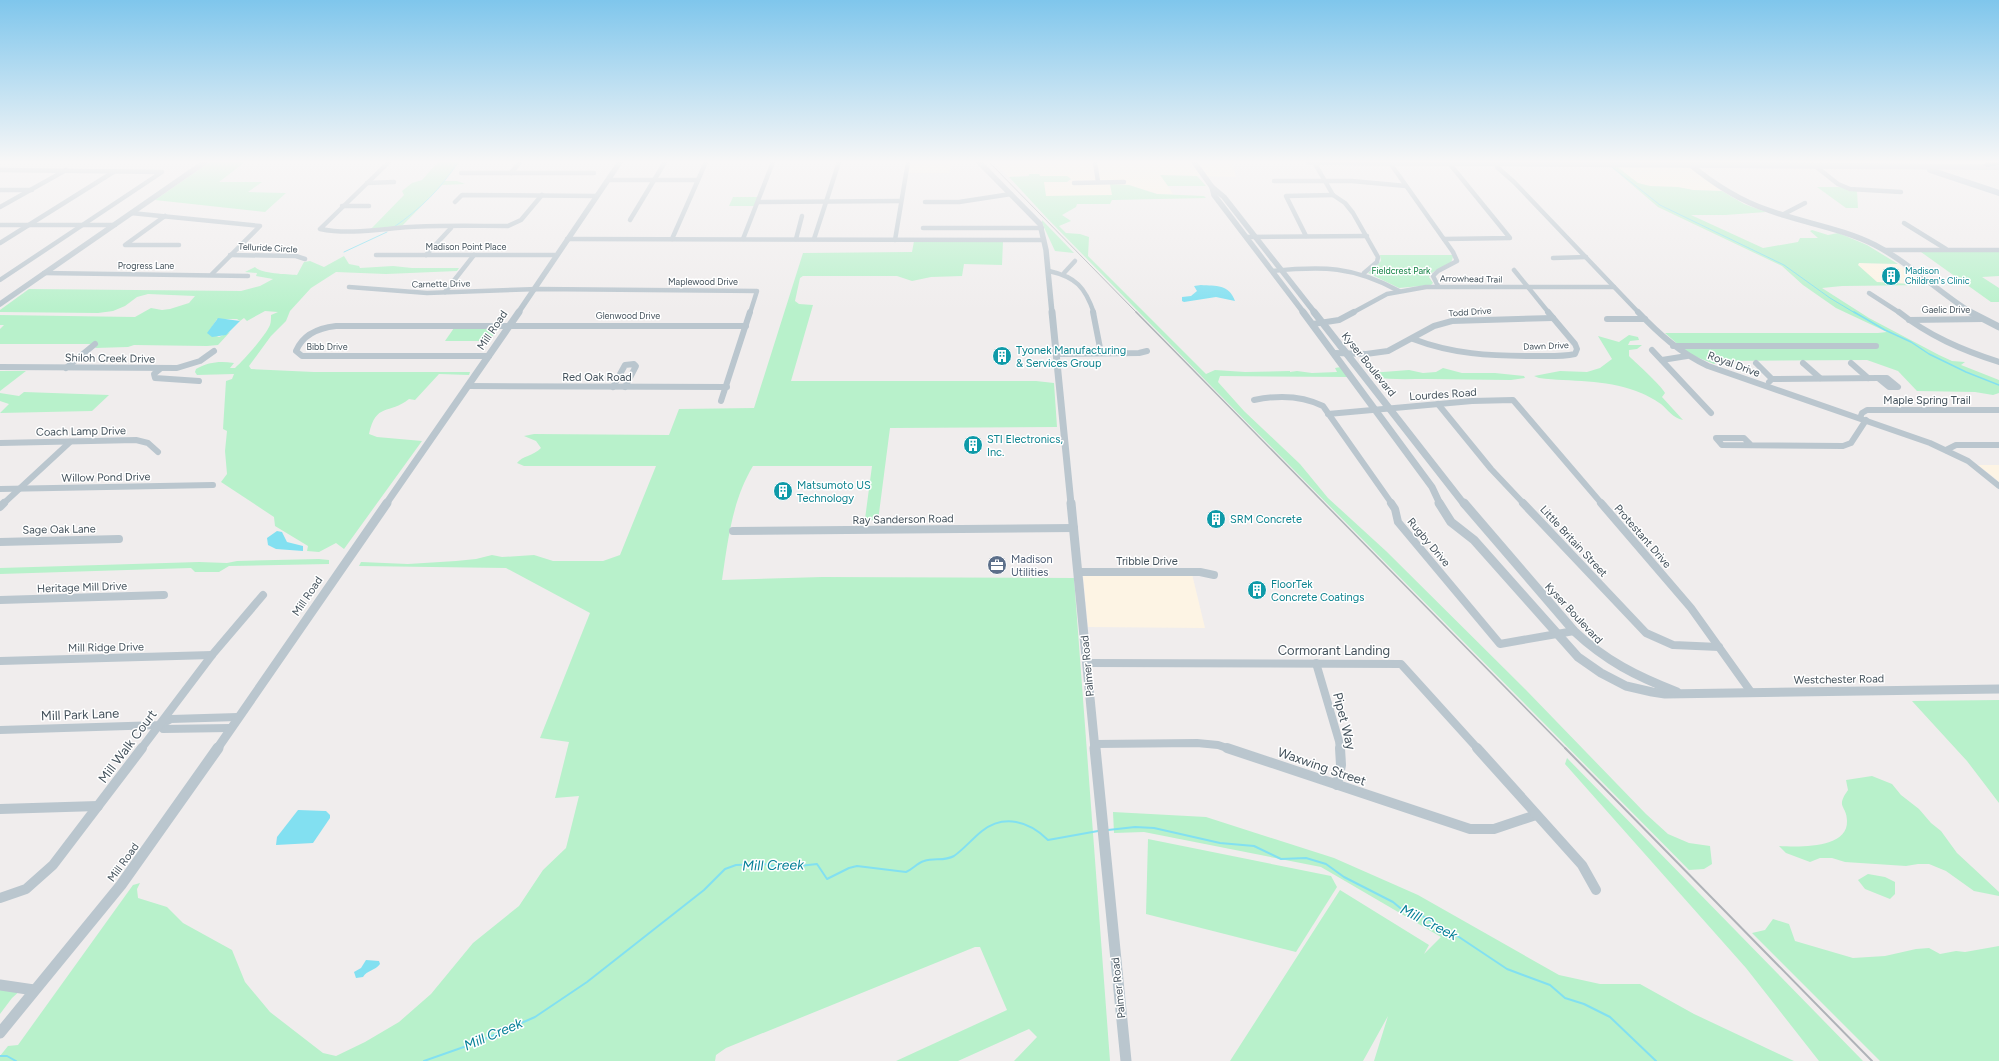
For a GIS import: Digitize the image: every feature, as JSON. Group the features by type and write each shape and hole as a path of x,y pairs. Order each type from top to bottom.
{"street":[{"path":"0,243 50,212"},
{"path":"0,280 102,212"},
{"path":"0,304 135,212"},
{"path":"337,212 320,229 330,231 372,231 409,227 499,227 516,224 528,212"},
{"name":"Mill Road","path":"0,1033 120,885 489,356 555,255 586,212"},
{"path":"630,220 635,212"},
{"path":"672,239 684,212"},
{"path":"743,239 754,212"},
{"path":"814,239 824,212"},
{"path":"895,240 899,212"},
{"path":"1030,212 1042,228"},
{"name":"Kyser Boulevard","path":"1229,212 1246,238 1335,353 1432,487 1442,510 1451,522 1474,540 1578,657 1597,672 1616,683 1644,692 1664,694 1680,693"},
{"name":"Kyser Boulevard","path":"1233,212 1256,237 1467,508 1574,631 1591,648 1610,663 1632,675 1680,693"},
{"path":"1294,212 1306,236"},
{"path":"1351,212 1378,257 1377,262 1364,273"},
{"path":"1425,212 1444,238 1457,261 1436,272 1433,276 1438,286"},
{"path":"1444,238 1510,238 1506,231 1489,212"},
{"name":"Royal Drive","path":"1542,212 1645,319 1673,346 1687,356 1708,366 1863,419 1946,450 1968,461 1999,486"},
{"path":"1772,212 1850,234 1884,250 1982,319 1999,327"},
{"path":"1782,215 1789,212"},
{"path":"131,214 260,226 212,274"},
{"path":"165,216 125,245 179,245"},
{"path":"796,239 802,216"},
{"path":"1904,223 1913,227 1946,250"},
{"path":"0,225 115,225"},
{"path":"426,255 451,228"},
{"path":"923,228 1042,228"},
{"name":"Palmer Road","path":"1042,228 1049,270 1126,1061"},
{"path":"1246,238 1367,236"},
{"path":"567,239 1044,240"},
{"path":"1884,250 1999,250"},
{"name":"Telluride Circle","path":"230,255 281,255 296,256 305,259"},
{"name":"Madison Point Place","path":"376,255 555,255"},
{"path":"445,292 474,255"},
{"path":"1262,257 1270,256"},
{"path":"1553,258 1586,258"},
{"path":"1064,273 1075,261"},
{"path":"1272,271 1333,268 1364,273 1379,279 1399,291"},
{"path":"1049,270 1064,273 1078,281 1087,296 1094,318 1101,353"},
{"name":"Dawn Drive","path":"1413,339 1436,348 1469,355 1558,356 1575,354 1578,349 1575,344 1514,270"},
{"name":"Progress Lane","path":"44,273 212,274 248,276"},
{"name":"Arrowhead Trail","path":"1312,324 1339,320 1370,302 1399,291 1438,286 1528,288 1614,287"},
{"name":"Carnette Drive","path":"350,287 407,293 533,290"},
{"name":"Maplewood Drive","path":"533,290 757,291 722,401"},
{"path":"1869,293 1883,300 1909,320 1933,335 1954,345 1999,362"},
{"name":"Todd Drive","path":"1335,353 1346,354 1383,352 1413,339 1434,326 1452,321 1553,318"},
{"path":"1607,319 1645,319"},
{"name":"Gaelic Drive","path":"1909,320 1982,319"},
{"name":"Glenwood Drive","path":"510,325 746,326"},
{"name":"Bibb Drive","path":"489,356 302,356 296,351 297,346 308,335 328,327 510,325"},
{"path":"66,368 95,344"},
{"path":"1673,346 1876,346"},
{"path":"1652,350 1710,413"},
{"name":"Shiloh Creek Drive","path":"0,368 160,369 185,367 193,364 214,351"},
{"path":"1057,354 1139,353 1147,351"},
{"path":"1662,360 1687,356"},
{"path":"1756,363 1772,379"},
{"path":"1803,363 1820,378"},
{"path":"1851,363 1868,378"},
{"path":"613,387 625,365 634,364 636,366 625,387"},
{"path":"160,369 154,374 155,378 188,379 199,381"},
{"path":"1764,386 1772,379 1878,378"},
{"name":"Red Oak Road","path":"468,386 727,387"},
{"name":"Rugby Drive","path":"1254,400 1266,398 1303,398 1318,404 1328,414 1395,509 1398,522 1500,644 1574,631"},
{"name":"Lourdes Road","path":"1328,414 1438,404 1513,400"},
{"name":"Protestant Drive","path":"1513,400 1691,608 1751,692"},
{"name":"Little Britain Street","path":"1438,404 1491,469 1646,633 1659,641 1674,647 1719,647"},
{"name":"Maple Spring Trail","path":"1863,419 1862,412 1867,410 1999,410"},
{"path":"1751,445 1843,446 1851,444 1863,419"},
{"name":"Coach Lamp Drive","path":"0,442 136,440 145,441 153,445 158,452"},
{"path":"0,507 70,442"},
{"path":"1946,450 1956,445 1999,445"},
{"name":"Willow Pond Drive","path":"0,489 212,485"},
{"name":"Ray Sanderson Road","path":"733,531 1074,528"},
{"name":"Sage Oak Lane","path":"0,542 119,539"},
{"name":"Tribble Drive","path":"1079,572 1200,572 1214,575"},
{"name":"Heritage Mill Drive","path":"0,600 164,595"},
{"name":"Mill Walk Court","path":"0,898 14,896 40,880 59,858 212,655 263,595"},
{"name":"Mill Ridge Drive","path":"0,661 212,655"},
{"name":"Cormorant Landing","path":"1087,663 1401,664 1582,865 1596,890"},
{"name":"Pipet Way","path":"1316,663 1339,741 1341,765 1337,785"},
{"name":"Westchester Road","path":"1680,693 1999,689"},
{"name":"Mill Park Lane","path":"0,730 160,725 171,719 238,717"},
{"name":"Mill Park Lane","path":"160,725 163,729 230,728"},
{"name":"Waxwing Street","path":"1095,744 1197,743 1218,745 1470,829 1494,828 1536,814"},
{"path":"0,809 98,806"},
{"path":"0,985 34,990"}],"shaded area":[{"path":"1859,263 1898,264 1927,285 1877,282 1857,265"},
{"path":"1978,465 1999,465 1999,482 1996,479"},
{"path":"1192,574 1205,628 1088,627 1083,575"}],"green space":[{"path":"388,212 416,212 401,227 370,230"},
{"path":"1041,212 1068,212 1062,215 1071,221 1059,226 1066,233 1080,234 1089,237 1088,256 1206,374 1215,370 1245,372 1337,372 1335,368 1341,367 1350,377 1220,376 1218,382 1244,411 1300,464 1328,498 1386,551 1526,690 1646,814 1668,834 1689,843 1710,846 1712,864 1704,869 1689,870"},
{"path":"1667,212 1766,212 1725,215 1691,215 1763,248 1798,242 1800,238 1818,238 1810,231 1812,230 1828,235 1838,233 1867,245 1898,264 1859,263 1858,265 1877,282 1927,285 1842,286 1822,288 1869,318 1939,355 1952,361 1965,362 1961,365 1999,380 1999,393 1993,395 1975,392 1917,391 1898,371 1867,360 1721,361 1714,364 1689,354 1665,333 1887,332 1836,308 1803,285 1782,266"},
{"path":"1042,220 1074,253 1055,251"},
{"path":"914,241 1003,241 1002,265 964,264 962,276 931,277 912,281 897,276 803,276 800,278 795,301 799,304 813,305 791,381 1036,381 1054,383 1057,427 890,428 878,521 865,519 872,466 753,466 740,493 732,521 722,580 822,577 1074,578 1110,1061 1014,1061 1037,1037 1029,1029 958,1061 896,1061 1007,1010 980,947 975,947 726,1048 716,1055 715,1061 0,1061 0,1056 8,1046 18,1045 133,885 140,883 137,889 138,898 167,907 183,923 232,950 245,982 270,1012 323,1053 336,1056 365,1042 399,1022 431,994 473,943 519,906 543,870 566,848 579,796 555,798 569,742 540,738 590,613 506,568 359,566 361,562 408,564 476,559 492,555 502,557 534,555 553,561 603,561 620,555 656,466 524,466 517,463 541,448 536,441 524,436 534,434 669,435 679,409 754,408 803,253 912,252"},
{"path":"1921,252 1999,252 1999,276 1982,277 1999,288 1999,302 1991,302"},
{"name":"Fieldcrest Park","path":"1380,255 1453,255 1452,260 1447,266 1431,274 1429,277 1433,283 1431,285 1399,288 1368,273 1381,261"},
{"path":"344,256 349,264 359,266 360,268 393,266 412,268 459,268 457,271 386,274 336,272 311,288 290,311 286,321 271,336 249,366 251,369 314,372 470,372 469,375 439,374 415,400 409,399 402,404 384,410 375,417 369,434 377,437 422,441 344,549 336,543 319,552 307,551 308,546 275,526 274,517 221,482 227,474 225,451 227,431 223,429 226,381 232,379 234,374 197,375 195,372 196,369 210,363 219,362 234,363 230,368 235,368 249,354 264,335 270,325 271,315 278,312 265,311 247,321 244,318 240,321 237,319 217,319 208,333 219,337 230,332 218,345 134,345 128,347 95,348 98,344 0,344 0,329 4,325 0,325 0,315 135,317 151,308 162,310 170,309 189,303 195,296 148,294 137,297 125,306 113,311 98,313 0,312 0,310 29,289 241,291 260,286 273,279 256,276 257,273 245,272 255,267 268,272 297,275 304,262 310,261 324,267"},
{"path":"454,328 499,328 489,341 445,341"},
{"path":"1629,335 1638,337 1639,340 1630,341 1628,345 1642,345 1637,349 1629,350 1629,356 1663,389 1665,393 1662,397 1683,420 1673,416 1661,404 1652,398 1624,387 1612,384 1539,378 1534,376 1560,371 1587,372 1600,368 1612,359 1598,336 1619,342"},
{"path":"1443,368 1462,373 1495,373 1524,376 1525,378 1511,380 1393,379 1373,377 1370,373 1409,370 1423,373 1436,372"},
{"path":"0,371 26,371 0,391"},
{"path":"24,392 109,395 92,411 0,413 9,404 0,401 0,393 19,396"},
{"path":"329,560 329,564 229,566 219,572 195,572 191,568 0,574 0,568 199,562 227,563 237,561"},
{"path":"1999,700 1999,803 1967,761 1912,701"},
{"path":"1567,758 1863,1061 1819,1061 1746,968 1565,764"},
{"path":"1872,776 1892,784 1901,795 1919,809 1931,823 1941,831 1957,853 1999,892 1999,896 1974,891 1946,871 1929,864 1906,866 1845,862 1832,858 1820,858 1810,862 1786,853 1779,846 1809,846 1831,841 1839,837 1845,830 1847,821 1847,816 1842,804 1842,800 1848,790 1846,780"},
{"path":"1113,812 1206,817 1334,858 1418,895 1559,975 1600,984 1640,984 1694,1014 1794,1061 1374,1061 1388,1016 1363,1061 1230,1061 1340,890 1429,945 1424,954 1441,937 1321,867 1144,832 1114,833"},
{"path":"1148,839 1331,876 1337,887 1296,952 1146,914"},
{"path":"1868,874 1885,877 1895,882 1895,894 1890,899 1865,889 1858,880"},
{"path":"1773,919 1789,924 1795,941 1853,958 1885,956 1916,949 1929,948 1940,954 1956,951 1965,952 1999,946 1999,1061 1880,1061 1752,933 1765,930"},
{"path":"0,985 22,989 12,998 0,1014"}],"water":[{"path":"1194,286 1217,286 1226,289 1235,301 1216,297 1184,302 1182,301 1182,297 1191,296 1197,291"},
{"path":"218,318 240,321 226,335 212,337 207,333"},
{"path":"277,531 282,532 287,542 303,546 303,551 276,549 268,545 267,538"},
{"path":"298,810 326,811 330,815 330,818 313,843 276,845 277,837"},
{"path":"366,960 379,961 380,964 363,977 356,978 354,972 361,968"}],"waterway":[{"path":"394,227 415,212"},
{"path":"1673,212 1784,265 1830,298 1855,313"},
{"path":"344,252 387,232"},
{"path":"1854,312 1885,330 1911,342 1929,354 1966,372 1999,385"},
{"name":"Mill Creek","path":"424,1061 478,1042 535,1017 587,982 704,890 725,869 736,865 764,864 782,868 817,864 827,879 849,868 857,866 906,872 924,861 950,858 982,831 990,826 1008,821 1025,824 1041,833 1048,840 1098,831"},
{"name":"Mill Creek","path":"1108,830 1135,827 1154,828 1220,843 1254,846 1281,859 1306,858 1326,864 1344,877 1393,902 1405,912 1412,910 1459,937 1507,969 1550,985 1565,998 1584,1004 1610,1017 1656,1061"},
{"name":"Mill Creek","path":"0,1056 7,1056 16,1061"}],"railway":[{"path":"1038,212 1137,313"},
{"path":"1136,312 1566,749"},
{"path":"1565,748 1872,1061"}],"place":[{"name":"Madison Children's Clinic","path":"1891,276"},
{"name":"Tyonek Manufacturing & Services Group","path":"1002,356"},
{"name":"STI Electronics, Inc.","path":"973,445"},
{"name":"Matsumoto US Technology","path":"783,491"},
{"name":"SRM Concrete","path":"1216,519"},
{"name":"Madison Utilities","path":"997,565"},
{"name":"FloorTek Concrete Coatings","path":"1257,590"}]}
